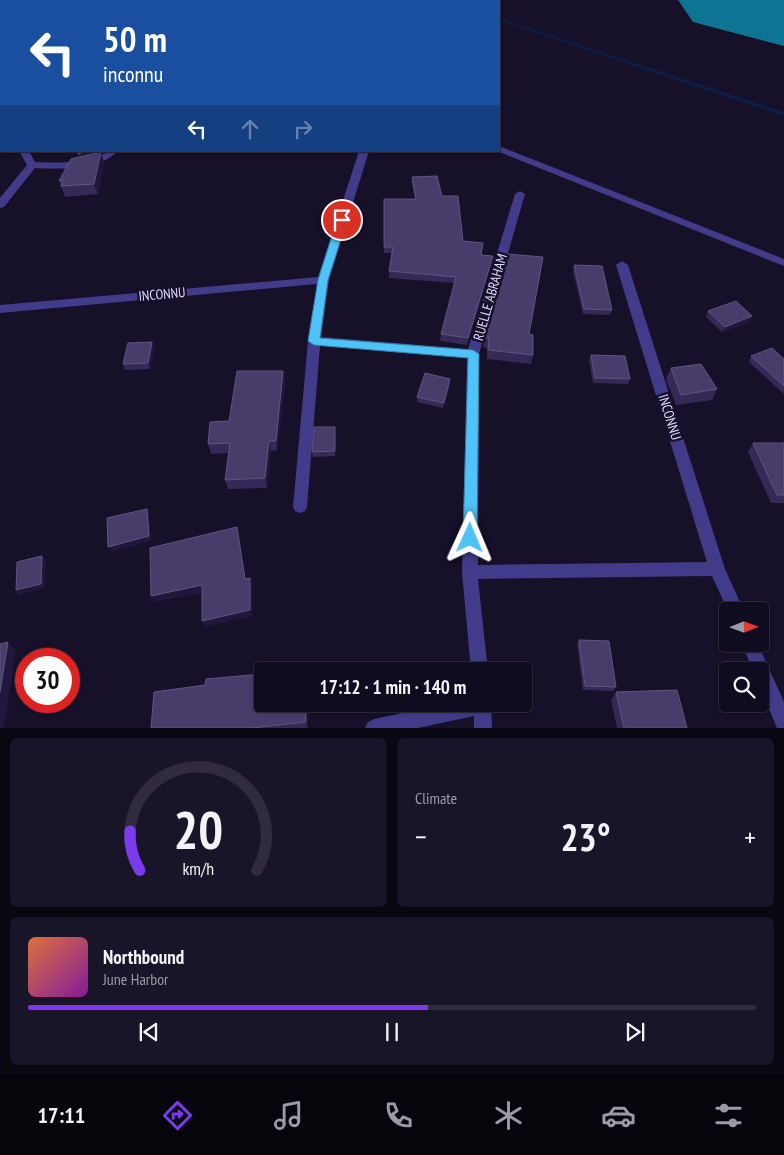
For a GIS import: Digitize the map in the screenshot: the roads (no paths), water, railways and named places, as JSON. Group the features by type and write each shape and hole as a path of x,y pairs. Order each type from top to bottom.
{"street":[{"path":"25,152 32,165"},
{"path":"32,165 58,166 105,158 112,152"},
{"path":"300,507 314,341 323,280 364,152"},
{"path":"0,205 32,165"},
{"name":"RUELLE ABRAHAM","path":"478,662 470,572 473,354 520,194"},
{"name":"INCONNU","path":"622,265 718,569 732,602"},
{"name":"INCONNU","path":"0,309 323,280"},
{"path":"314,341 473,354"},
{"path":"470,572 718,569"},
{"path":"753,652 784,723"},
{"path":"374,728 446,712"},
{"path":"483,712 484,728"}],"lane":[{"path":"500,149 784,263"}],"waterway":[{"path":"500,19 784,114"}]}
